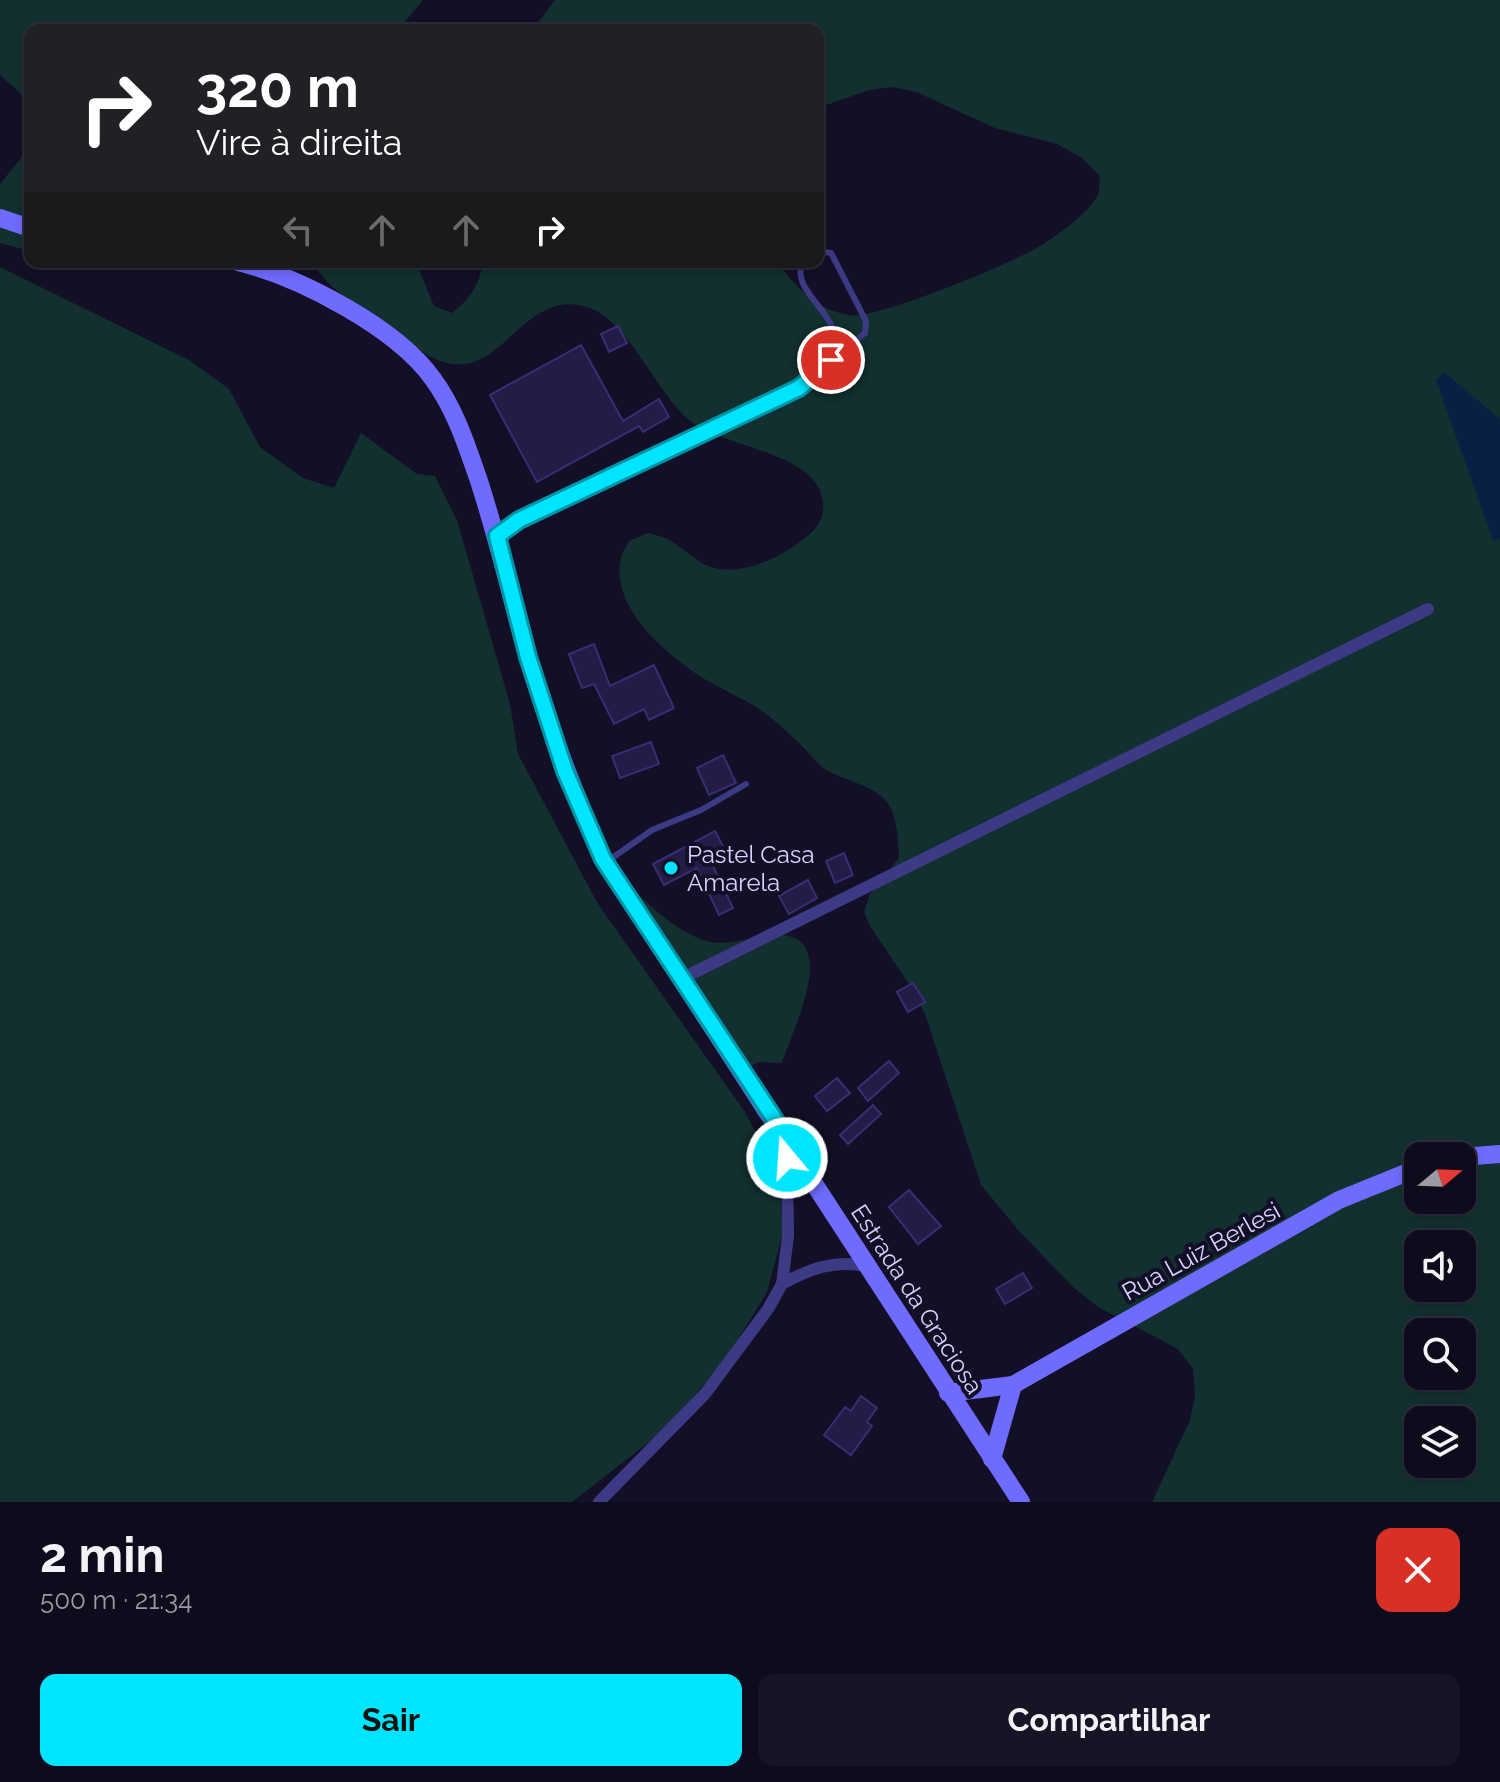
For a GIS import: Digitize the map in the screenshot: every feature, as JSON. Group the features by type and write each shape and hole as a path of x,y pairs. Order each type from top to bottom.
{"main road":[{"path":"0,218 24,226"},
{"name":"Estrada da Graciosa","path":"257,268 295,280 362,317 404,349 431,376 452,407 497,536 528,657 565,771 603,859 1021,1502"},
{"path":"1476,1156 1500,1154"},
{"name":"Rua Luiz Berlesi","path":"948,1393 1013,1385 1339,1200 1404,1174"},
{"path":"992,1459 1013,1385"}],"street":[{"path":"681,979 1428,609"},
{"path":"599,1502 705,1394 768,1309 782,1284 788,1236 787,1138"},
{"path":"782,1284 825,1265 867,1266"}],"lane":[{"path":"497,536 519,520 799,388 865,333 866,321 831,253 824,252"},
{"path":"800,268 801,281 830,321 837,338 831,360"},
{"path":"603,859 615,856 652,830 701,810 746,784"}],"green space":[{"path":"0,0 423,0 403,24 24,24 24,100 0,75"},
{"path":"555,0 1500,0 1500,1502 1152,1502 1190,1420 1195,1395 1193,1369 1178,1349 1098,1307 1073,1287 1019,1231 981,1185 925,1014 864,912 870,894 899,858 893,812 879,794 825,769 762,711 684,665 642,626 623,594 621,558 629,541 648,533 657,535 711,567 746,568 771,559 811,533 818,524 823,508 817,485 787,461 723,437 689,420 665,393 617,327 590,308 568,304 549,308 487,355 471,363 452,364 433,358 414,346 381,319 337,291 317,268 418,268 434,306 452,313 473,290 482,268 782,268 817,303 849,315 864,314 941,290 1018,258 1069,225 1098,194 1100,176 1082,158 1057,144 995,128 916,92 892,87 869,90 824,106 824,24 537,24"},
{"path":"24,150 24,249 0,243 0,184"},
{"path":"0,267 189,360 229,389 260,447 303,478 334,488 361,433 417,474 435,476 457,520 510,704 518,754 598,904 745,1112 779,1175 783,1232 767,1292 726,1359 667,1428 572,1502 0,1502"},
{"path":"620,877 669,921 703,940 728,942 770,935 793,937 805,947 810,964 808,984 782,1063 759,1062 745,1069 743,1078 764,1126 671,973"}],"water":[{"path":"1444,372 1500,419 1500,539 1493,540 1436,380"}],"building":[{"path":"618,326 627,343 609,352 601,334"},
{"path":"581,345 623,421 659,399 669,417 643,432 639,426 537,482 490,395"},
{"path":"594,644 610,686 654,665 674,708 649,720 644,709 614,724 594,684 582,688 569,654"},
{"path":"651,742 659,764 620,778 612,756"},
{"path":"723,755 736,783 709,795 697,768"},
{"path":"715,831 727,854 711,862 733,908 719,915 697,868 664,885 653,864"},
{"path":"844,853 853,875 835,883 826,861"},
{"path":"808,880 817,898 789,914 779,896"},
{"path":"913,983 925,1002 908,1012 897,992"},
{"path":"889,1061 899,1073 868,1101 858,1088"},
{"path":"837,1078 850,1093 827,1111 815,1096"},
{"path":"873,1105 881,1114 848,1144 840,1135"},
{"path":"909,1190 941,1226 918,1244 889,1207"},
{"path":"1023,1273 1032,1288 1005,1304 996,1289"},
{"path":"861,1396 877,1408 867,1422 872,1426 851,1455 824,1435 845,1407 851,1411"}],"place":[{"name":"Pastel Casa Amarela","path":"671,868"}],"route":[{"path":"787,1158 787,1138 603,859 565,771 528,657 497,536 519,520 799,388 831,360"}]}
